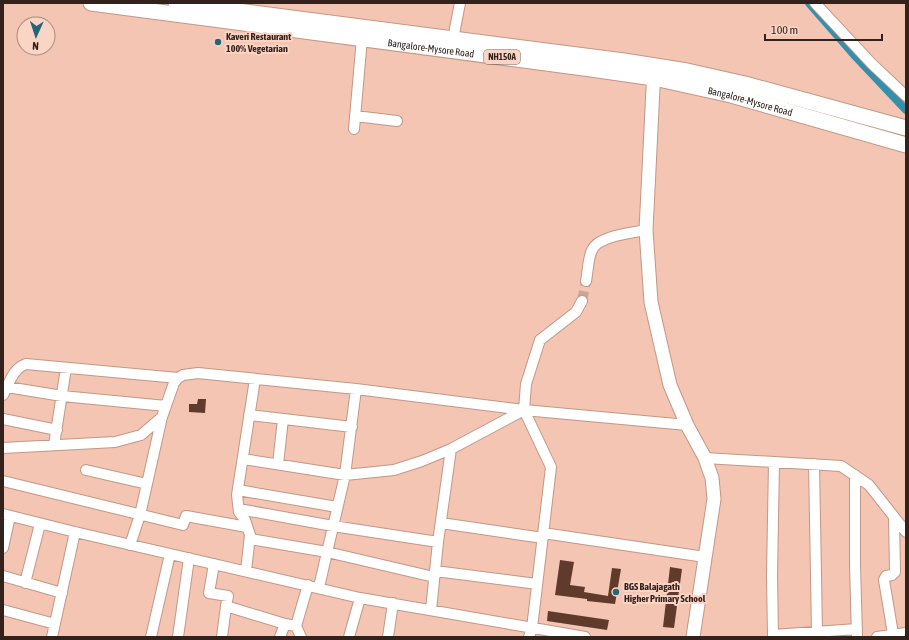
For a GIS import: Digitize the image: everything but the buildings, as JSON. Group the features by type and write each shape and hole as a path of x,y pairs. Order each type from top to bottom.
{"highway":[{"name":"Bangalore-Mysore Road","path":"91,3 362,38 654,72 719,78 765,89 906,128"},
{"name":"Bangalore-Mysore Road","path":"176,3 453,39 654,72 906,145"}],"main road":[{"path":"654,72 646,230 651,302 670,385 687,425 705,458 712,478 714,499 694,637"}],"street":[{"path":"453,39 460,3"},
{"path":"816,3 872,64 906,96"},
{"path":"354,129 362,38"},
{"path":"355,116 397,121"},
{"path":"586,281 591,251 596,243 620,234 646,230"},
{"path":"531,632 551,467 524,410 526,384 540,340 576,312 582,301"},
{"path":"166,406 5,391 16,370 20,366 26,364 178,378"},
{"path":"54,445 66,368"},
{"path":"130,545 140,515 162,417 174,383 178,378 184,375 198,373 356,389 524,410 687,425"},
{"path":"246,571 250,539 247,527 237,504 255,379"},
{"path":"319,587 345,475 356,389"},
{"path":"243,459 345,475 394,470 422,461 451,449 524,410"},
{"path":"249,415 352,427"},
{"path":"3,448 114,442 141,435 162,417"},
{"path":"3,419 57,430"},
{"path":"278,464 283,419"},
{"path":"431,610 438,542 451,449"},
{"path":"705,458 841,466 855,474 869,485 906,532"},
{"path":"774,462 772,576 773,636 817,632 857,633 854,565 855,474"},
{"path":"814,464 817,632"},
{"path":"86,470 147,484"},
{"path":"3,481 183,525 186,516 247,527"},
{"path":"238,490 337,507"},
{"path":"239,509 333,526 438,542"},
{"path":"3,548 7,515 130,545 319,587 360,598 431,610 531,632 585,637"},
{"path":"893,634 884,580 886,576 892,575 895,572 894,517"},
{"path":"441,523 705,557"},
{"path":"25,583 40,524"},
{"path":"52,637 76,532"},
{"path":"250,539 328,552 435,574 537,584"},
{"path":"151,637 170,554"},
{"path":"178,637 189,558"},
{"path":"214,564 209,593 228,596 222,637"},
{"path":"3,576 62,593"},
{"path":"301,637 296,626 308,585"},
{"path":"349,637 360,598"},
{"path":"388,637 393,603"},
{"path":"226,606 296,626"},
{"path":"3,610 55,624"},
{"path":"280,637 285,624"},
{"path":"877,637 906,633"}],"waterway":[{"path":"809,3 856,57 906,110"}],"tunnel":[{"path":"582,301 586,281"}],"place":[{"name":"Kaveri Restaurant 100% Vegetarian","path":"218,42"},
{"name":"BGS Balajagath Higher Primary School","path":"616,592"}]}
